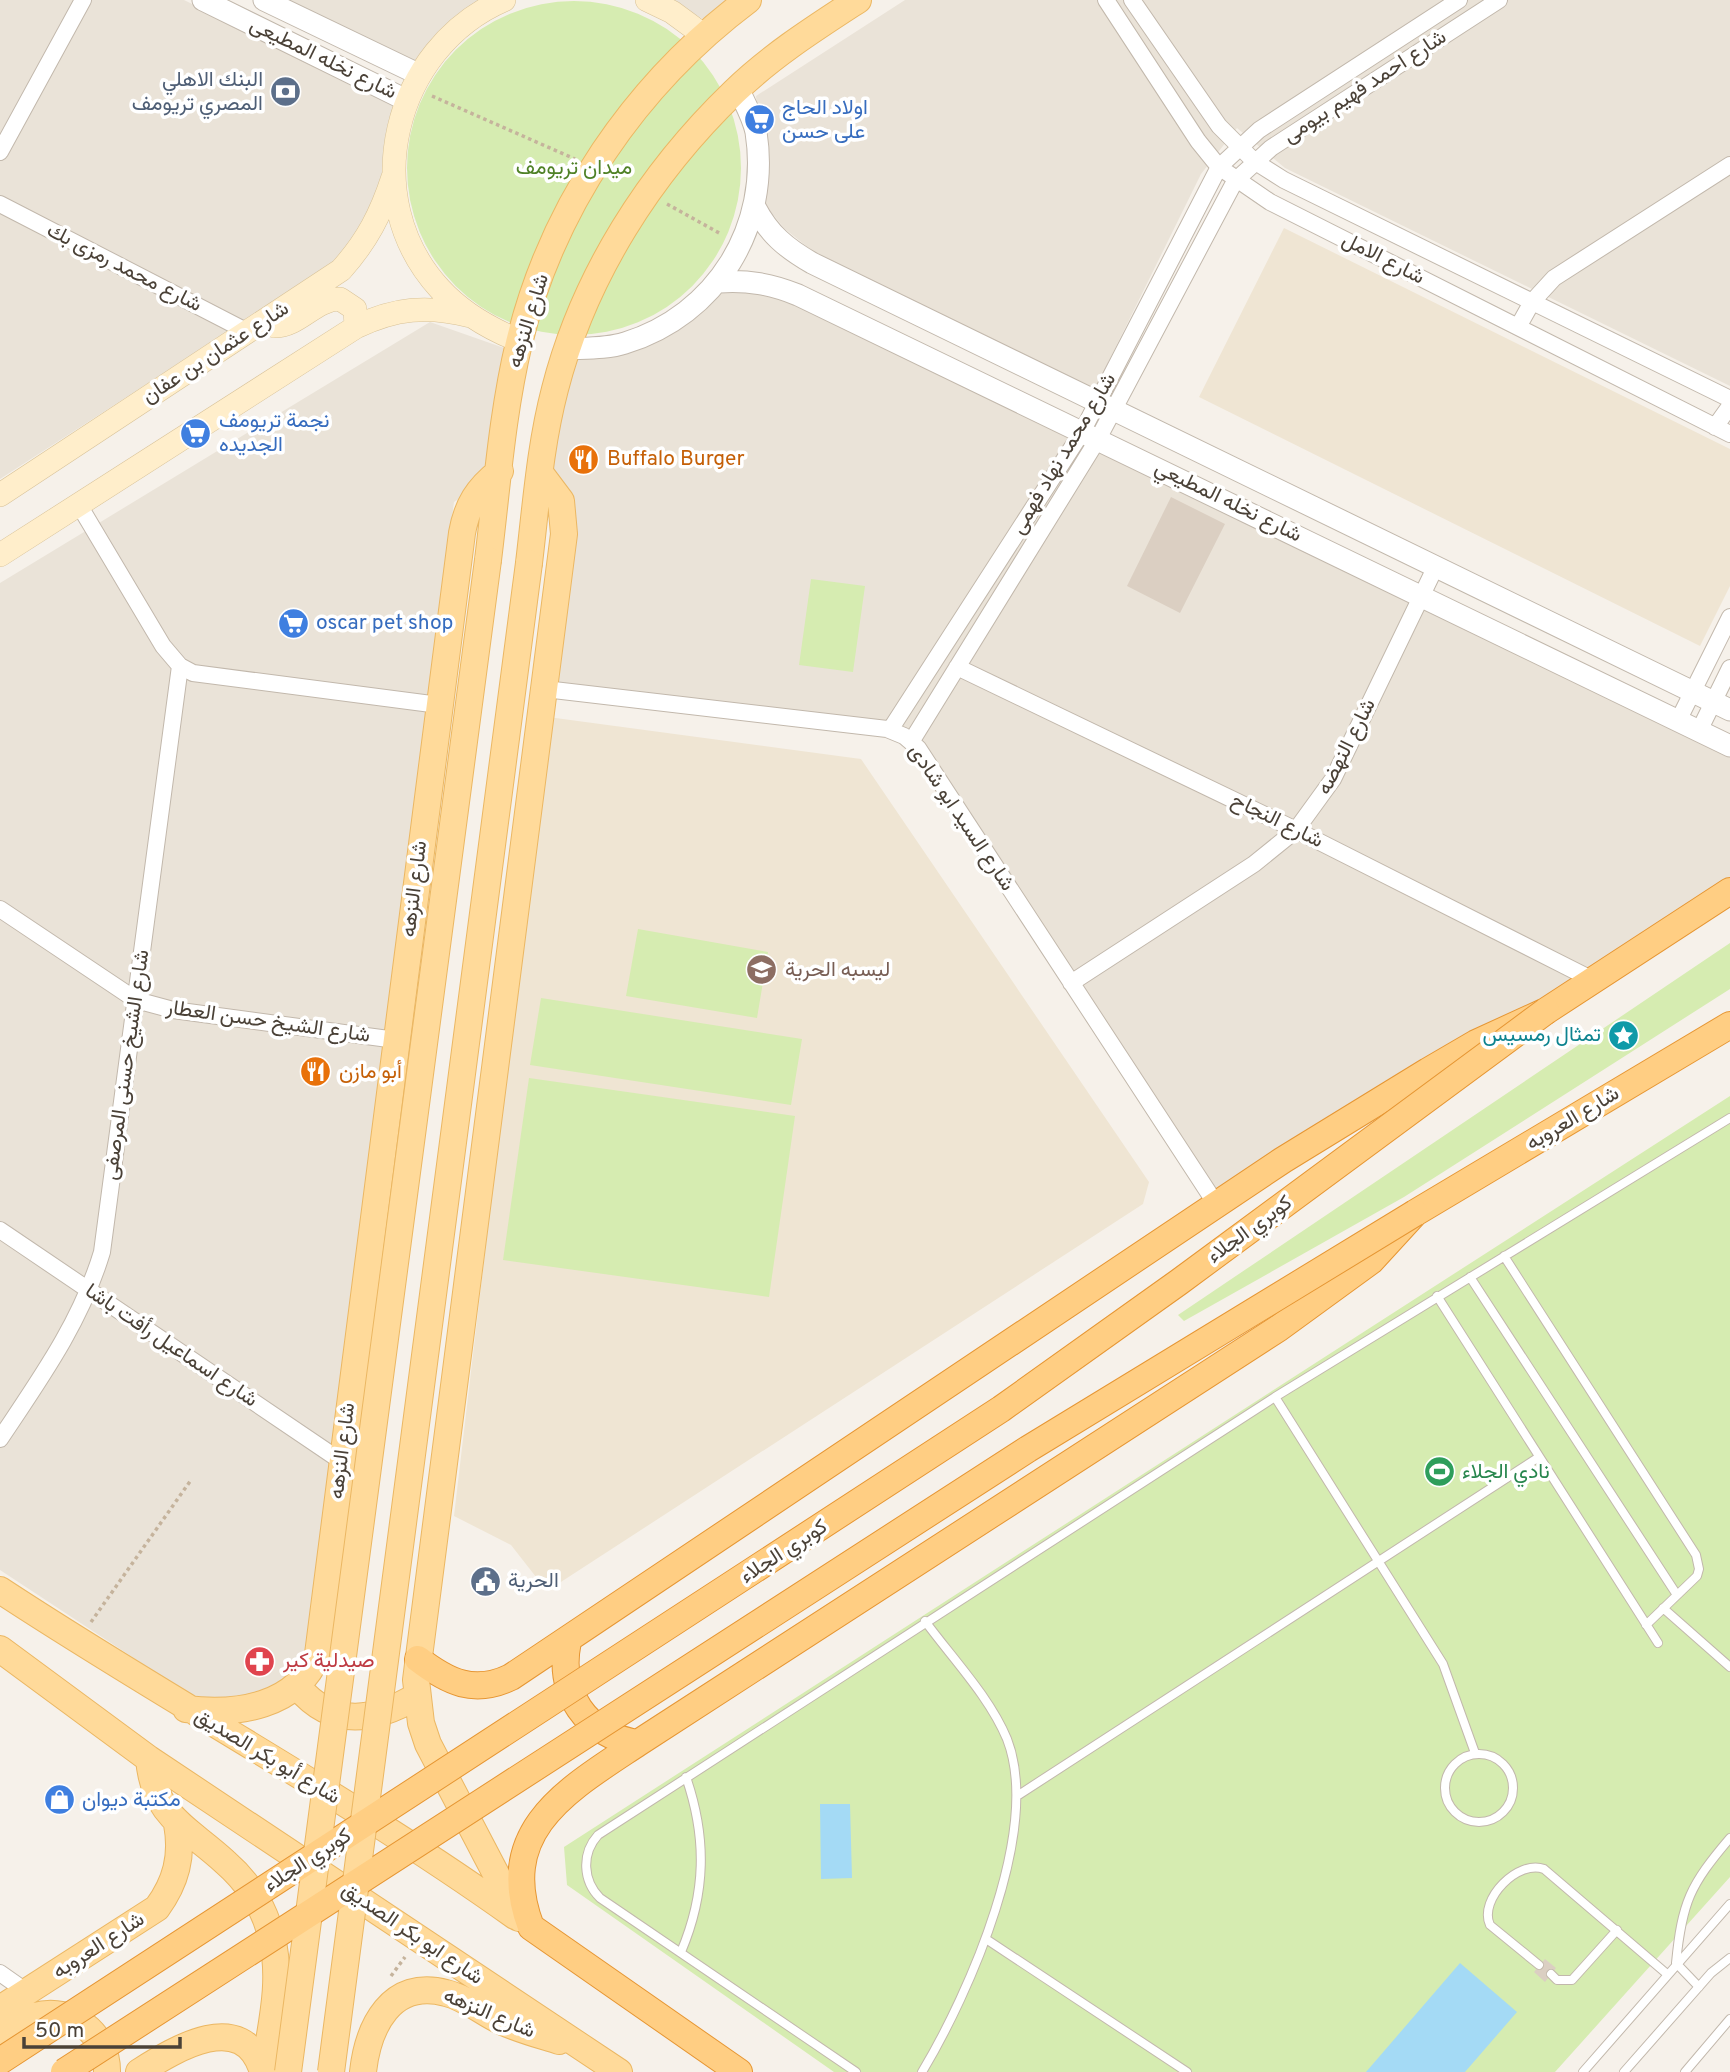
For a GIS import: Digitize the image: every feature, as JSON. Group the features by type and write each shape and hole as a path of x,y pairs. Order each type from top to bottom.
{"highway":[{"path":"418,1659 453,1682 489,1685 511,1677 1216,1204 1428,1071 1487,1038 1546,1011 1730,891"},
{"name":"كوبري الجلاء","path":"0,2061 1001,1409 1179,1282 1546,1011"},
{"name":"شارع العروبه","path":"1415,1213 1730,1025"},
{"path":"739,2072 525,1923 522,1868 527,1845 538,1823 563,1796 638,1743 1289,1321 1371,1261 1415,1213"},
{"path":"64,2072 1007,1462 1415,1213"},
{"path":"568,1641 565,1655 567,1684 578,1709 598,1729 624,1741 638,1743"}],"main road":[{"path":"470,316 439,289 416,255 400,217 393,177 395,137 406,100 418,74 438,47 461,25 504,0"},
{"path":"648,0 672,12 702,34 748,0"},
{"path":"738,88 791,45 858,0"},
{"name":"شارع النزهه","path":"298,1687 314,1665 321,1642 341,1461 465,514 473,497 499,471 506,406 520,341 549,255 592,166 642,99 702,34"},
{"name":"شارع النزهه","path":"331,2072 528,563 552,401 566,349 597,276 646,193 688,141 738,88"},
{"name":"شارع عثمان بن عفان","path":"0,495 341,270 365,243 382,212 393,177"},
{"path":"256,327 284,325 328,301 340,299 355,309 356,327"},
{"path":"0,555 356,327 383,314 412,308 441,309 470,316 520,341"},
{"path":"288,2072 499,471"},
{"path":"525,1923 434,1758 421,1723 417,1696 418,1659 565,518 561,501 540,473"},
{"name":"شارع أبو بكر الصديق","path":"0,1590 186,1709 364,1814 525,1923"},
{"name":"شارع ابو بكر الصديق","path":"0,1649 149,1759 619,2072"},
{"path":"186,1709 241,1709 279,1698 298,1687 320,1707 348,1716 378,1716 417,1696"},
{"path":"149,1759 155,1790 163,1808 177,1824 232,1867 253,1895 268,1926 276,1960 276,1983 264,2072"},
{"name":"شارع العروبه","path":"0,2009 157,1908 171,1887 178,1862 177,1824"},
{"name":"شارع النزهه","path":"363,2072 368,2040 379,2017 397,2000 420,1991 457,1997 512,2026 581,2046"},
{"path":"0,2032 36,2015 61,2014 72,2018 92,2031 99,2041 107,2072"},
{"path":"139,2072 188,2042 219,2037 244,2046 264,2072"}],"street":[{"path":"0,152 83,0"},
{"name":"شارع نخله المطيعى","path":"202,0 406,100"},
{"name":"شارع نخله المطيعى","path":"264,0 418,74"},
{"name":"شارع الامل","path":"1107,0 1199,141 1219,167 1235,181 1270,202 1730,434"},
{"name":"شارع الامل","path":"1132,0 1219,126 1254,161 1284,180 1730,399"},
{"name":"شارع احمد فهيم بيومى","path":"1219,167 1238,147 1459,0"},
{"name":"شارع احمد فهيم بيومى","path":"1235,181 1254,161 1499,0"},
{"path":"566,349 624,344 676,320 719,282 742,245 755,207 760,168 756,129 738,88"},
{"path":"1518,327 1532,302 1554,278 1730,165"},
{"name":"شارع محمد نهاد فهمى","path":"911,742 1090,436 1219,167"},
{"name":"شارع محمد نهاد فهمى","path":"1106,405 1235,181"},
{"name":"شارع محمد رمزى بك","path":"0,204 256,327"},
{"name":"شارع نخله المطيعي","path":"755,207 767,230 788,249 812,263 1722,706"},
{"name":"شارع نخله المطيعي","path":"719,282 745,280 772,285 798,295 1730,746"},
{"path":"1715,427 1730,405"},
{"name":"شارع محمد نهاد فهمى","path":"890,730 1090,436"},
{"path":"79,505 163,646 180,666 193,673 439,705"},
{"name":"شارع النهضه","path":"1071,982 1254,864 1296,830 1333,779 1436,566"},
{"path":"1678,721 1730,617"},
{"name":"شارع الشيخ حسنى المرصفى","path":"0,1439 67,1338 90,1292 102,1252 180,666"},
{"name":"شارع النجاح","path":"957,667 1296,830 1593,981"},
{"path":"1699,731 1722,706 1730,668"},
{"name":"شارع السيد ابو شادى","path":"545,689 890,730 911,742 918,748 1216,1204"},
{"name":"شارع الشيخ حسن العطار","path":"0,909 136,1000 173,1010 396,1040"},
{"name":"شارع اسماعيل رأفت باشا","path":"0,1230 341,1461"},
{"path":"0,1973 27,1992"}],"lane":[{"path":"856,2072 600,1898 586,1878 589,1850 598,1835 1275,1397 1730,1118"},
{"path":"1504,1256 1696,1555 1699,1569 1697,1576 1646,1625"},
{"path":"1470,1277 1677,1595"},
{"path":"1437,1296 1658,1643"},
{"path":"1275,1397 1443,1664 1459,1700 1475,1753"},
{"path":"1017,1796 1539,1457"},
{"path":"1663,1608 1730,1667"},
{"path":"922,2072 962,1998 986,1939 1003,1875 1017,1796 1015,1766 1006,1738 992,1713 925,1621"},
{"path":"1475,1753 1492,1755 1505,1765 1513,1780 1513,1797 1505,1811 1491,1821 1474,1822 1458,1816 1448,1804 1444,1787 1448,1771 1459,1759 1475,1753"},
{"path":"681,1952 697,1905 703,1865 696,1806 686,1777"},
{"path":"1676,1964 1683,1909 1692,1886 1730,1838"},
{"path":"1539,1965 1490,1924 1487,1917 1490,1900 1520,1869 1537,1866 1618,1930 1667,1974"},
{"path":"1583,2072 1730,1904"},
{"path":"1551,1975 1557,1980 1572,1980 1618,1930"},
{"path":"986,1939 1186,2072"},
{"path":"1624,2072 1699,1987 1730,1958"},
{"path":"1676,1964 1699,1987"},
{"path":"1685,2072 1730,2019"}],"path":[{"path":"78,1641 191,1480"}],"shaded area":[{"path":"0,0 184,0 395,104 381,178 361,231 330,265 0,479"},
{"path":"275,0 495,0 417,68"},
{"path":"671,0 728,0 703,19"},
{"path":"905,0 1730,0 1730,386 1285,168 1237,128 1201,174 1095,389 820,257 785,229 764,204 756,96"},
{"path":"1284,228 1730,449 1730,586 1700,646 1199,397"},
{"path":"718,287 769,289 1730,752 1730,883 1217,1200 922,741 553,684 574,533 544,474 570,352 623,347"},
{"path":"430,322 507,349 500,471 454,502 307,1649 293,1675 256,1696 212,1700 187,1693 0,1570 0,583"},
{"name":"ليسبه الحرية","path":"548,717 861,759 1149,1182 1143,1204 547,1591 511,1545 454,1516"}],"green space":[{"name":"ميدان تريومف","path":"558,1 590,1 623,8 653,20 680,39 703,62 729,104 738,135 741,168 738,201 722,247 703,274 680,297 653,316 623,328 590,335 558,335 525,328 495,316 468,297 445,274 426,247 414,217 407,184 407,152 414,119 426,89 445,62 468,39 495,20 525,8"},
{"path":"811,579 865,586 853,672 799,665"},
{"path":"638,929 768,952 757,1018 626,996"},
{"path":"1730,943 1730,989 1404,1197 1184,1321 1178,1315"},
{"path":"541,998 802,1039 791,1105 530,1065"},
{"path":"529,1078 795,1116 769,1297 503,1260"},
{"name":"نادي الجلاء","path":"1730,1096 1730,1877 1555,2072 834,2072 567,1885 564,1847"}],"water":[{"path":"820,1804 850,1804 852,1878 821,1879"},
{"path":"1460,1963 1517,2012 1465,2072 1366,2072"}],"building":[{"path":"1171,497 1225,524 1180,613 1127,586"},
{"path":"1545,1959 1556,1968 1545,1982 1534,1972"}],"place":[{"name":"البنك الاهلي المصري تريومف","path":"286,92"},
{"name":"اولاد الحاج على حسن","path":"759,120"},
{"name":"نجمة تريومف الجديده","path":"196,433"},
{"name":"Buffalo Burger","path":"584,459"},
{"name":"oscar pet shop","path":"293,623"},
{"name":"ليسبه الحرية","path":"762,970"},
{"name":"تمثال رمسيس","path":"1624,1035"},
{"name":"أبو مازن","path":"316,1072"},
{"name":"نادي الجلاء","path":"1439,1472"},
{"name":"الحرية","path":"485,1581"},
{"name":"صيدلية كير","path":"260,1661"},
{"name":"مكتبة ديوان","path":"59,1800"}]}
